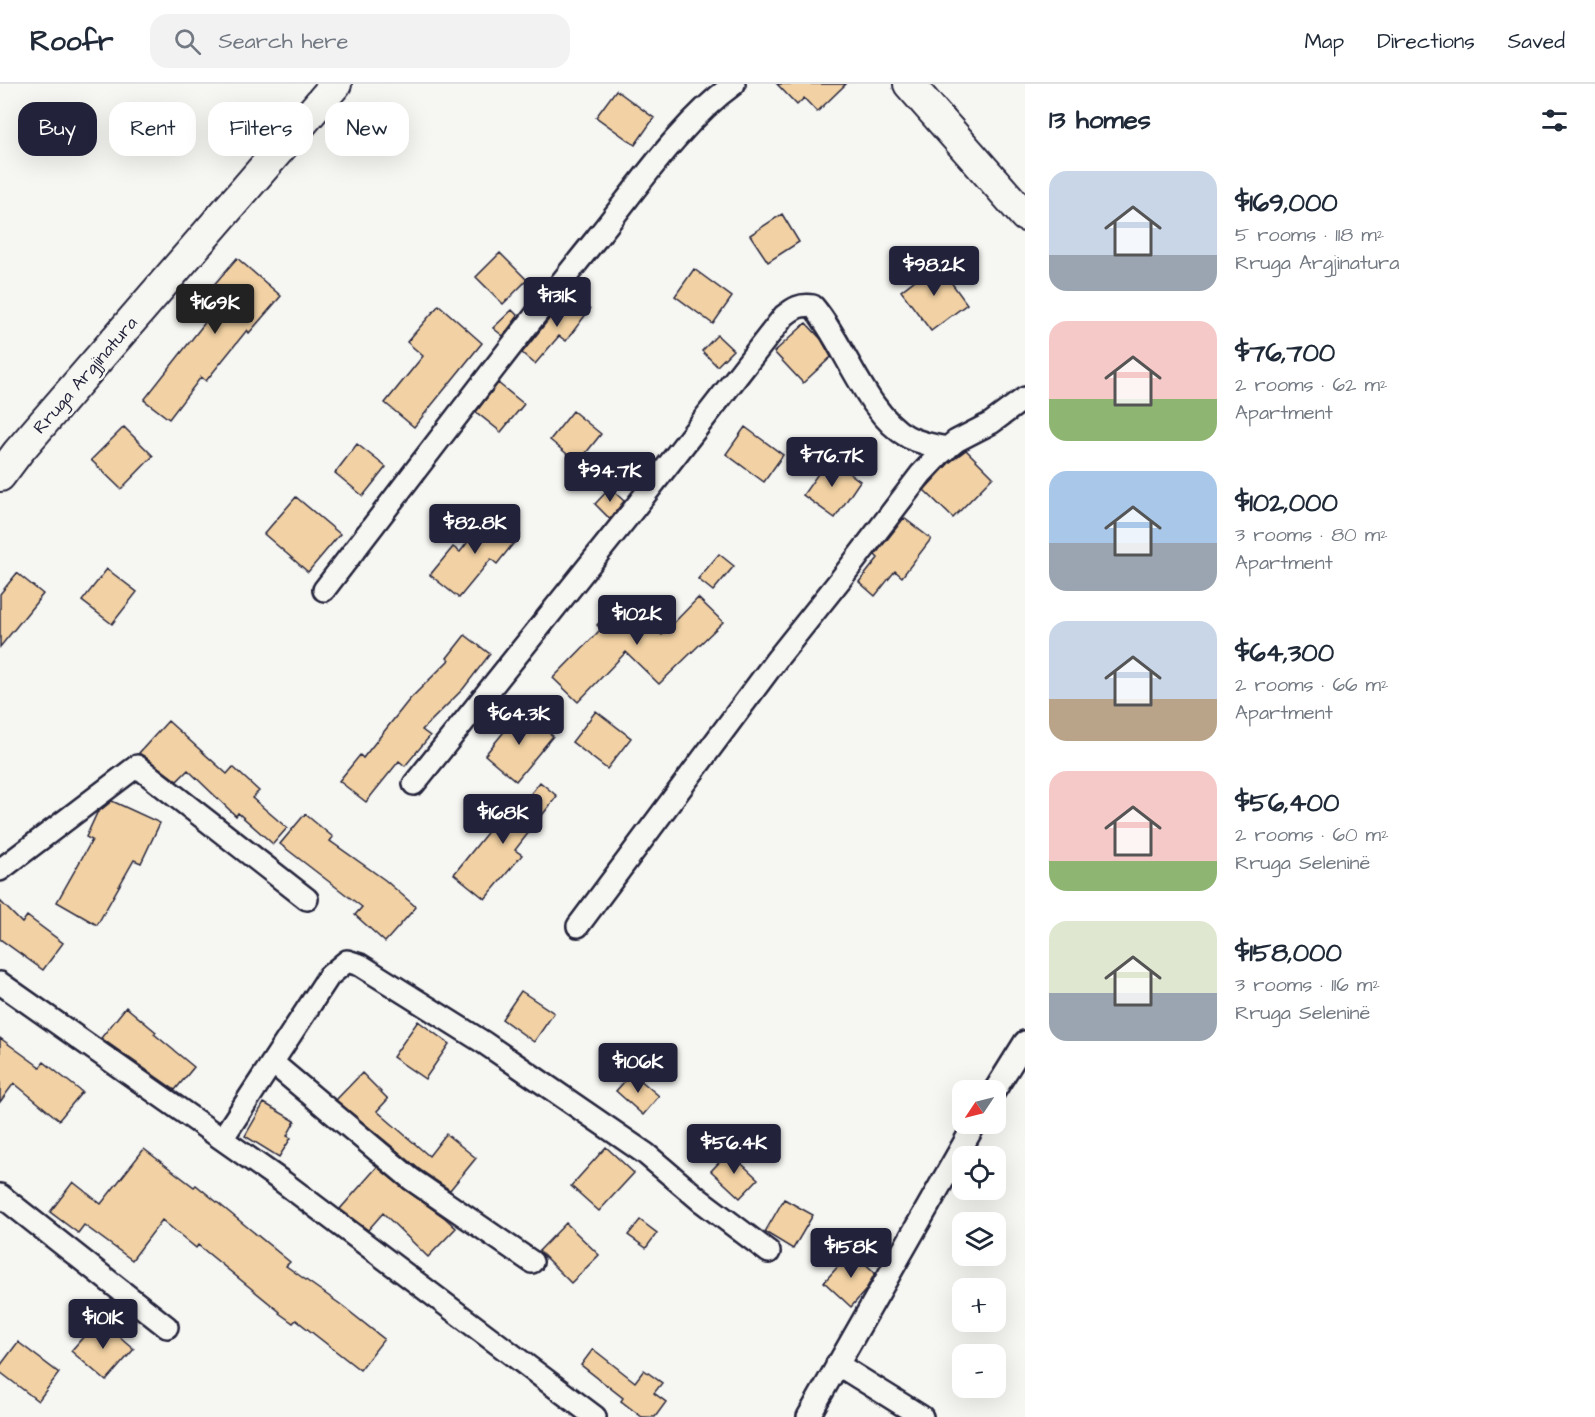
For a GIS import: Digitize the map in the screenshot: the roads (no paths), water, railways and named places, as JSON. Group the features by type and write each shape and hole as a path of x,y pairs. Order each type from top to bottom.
{"street":[{"name":"Rruga Argjinatura","path":"0,476 18,452 336,84"},
{"path":"324,590 636,189 695,117 714,98 734,84"},
{"path":"909,84 1025,216"},
{"path":"414,784 575,584 784,316 793,309 803,304 813,306 823,317 867,394 886,418 906,436 929,445 948,448"},
{"path":"578,926 777,659 921,474 948,448 991,423 1025,398"},
{"path":"0,870 137,766 307,899"},
{"path":"222,1140 329,976 347,961 360,965 483,1042 636,1147 700,1200 769,1252"},
{"path":"0,983 283,1182 595,1417"},
{"path":"1001,1080 1025,1042"},
{"path":"273,1063 411,1179 532,1262"},
{"path":"808,1417 969,1134"},
{"path":"0,1195 167,1327"},
{"path":"837,1364 922,1417"}]}
